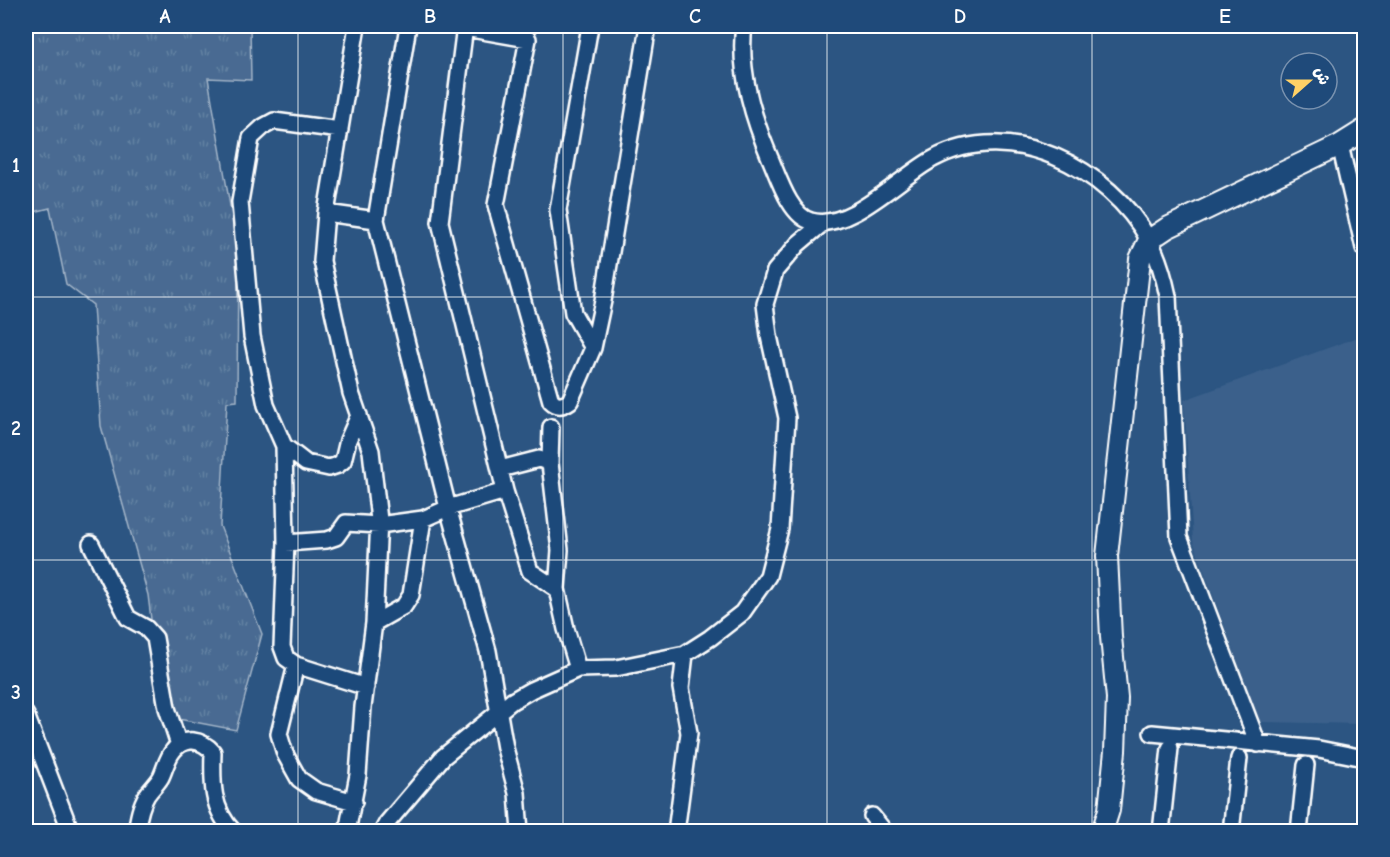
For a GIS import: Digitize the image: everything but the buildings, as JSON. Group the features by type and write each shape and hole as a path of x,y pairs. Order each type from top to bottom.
{"main road":[{"path":"1102,831 1110,798 1118,698 1111,637 1107,556 1140,259 1149,240 1186,218 1365,130"}],"street":[{"path":"347,831 358,775 374,623 379,525 371,451 351,393 322,261 326,213 357,26"},
{"path":"408,26 376,220 448,508 488,651 498,713 517,793 520,831"},
{"path":"590,26 558,210 573,313 593,348"},
{"path":"557,589 530,571 505,491 440,222 465,27 528,39 496,205 551,401 559,405 570,401 593,348 603,301 648,26"},
{"path":"744,26 742,37 745,72 753,111 785,192 796,211 810,221 835,222 868,204 933,159 959,149 988,143 1023,147 1059,158 1084,171 1105,186 1130,212 1149,240 1161,268 1168,296 1179,537 1258,744"},
{"path":"340,130 274,120 263,127 251,138 240,202 252,336 266,405 284,446 286,543 282,647 286,658 296,665 366,687"},
{"path":"1340,144 1365,248"},
{"path":"326,213 376,220"},
{"path":"382,831 443,757 512,701 578,669 616,668 685,654 742,613 768,576 780,529 787,418 769,336 765,303 775,271 798,244 823,223"},
{"path":"284,446 306,464 329,468 338,465 344,461 348,440 360,415"},
{"path":"551,427 550,463 560,550 557,589 578,669"},
{"path":"500,469 539,459 550,463"},
{"path":"286,543 327,540 336,537 346,523 379,525 423,519 448,508 505,491"},
{"path":"374,623 404,606 411,595 423,519"},
{"path":"91,544 128,618 146,628 154,638 167,708 178,746"},
{"path":"676,831 689,733 681,688 685,654"},
{"path":"296,665 279,734 285,754 299,779 316,791 354,802"},
{"path":"26,715 71,831"},
{"path":"1152,733 1319,750 1365,758"},
{"path":"136,831 147,796 161,776 172,751 178,746 197,740 205,743 213,752 213,780 218,810 234,831"},
{"path":"1161,831 1170,748"},
{"path":"1231,831 1239,758"},
{"path":"1299,831 1306,765"},
{"path":"872,816 885,831"}],"shaded area":[{"path":"1364,335 1364,724 1260,722 1193,541 1184,400"}],"green space":[{"path":"30,26 250,26 251,80 208,78 238,252 237,401 227,402 220,526 262,634 236,730 163,716 148,595 101,426 93,305 66,284 50,208 26,214 26,46 29,45"}]}
